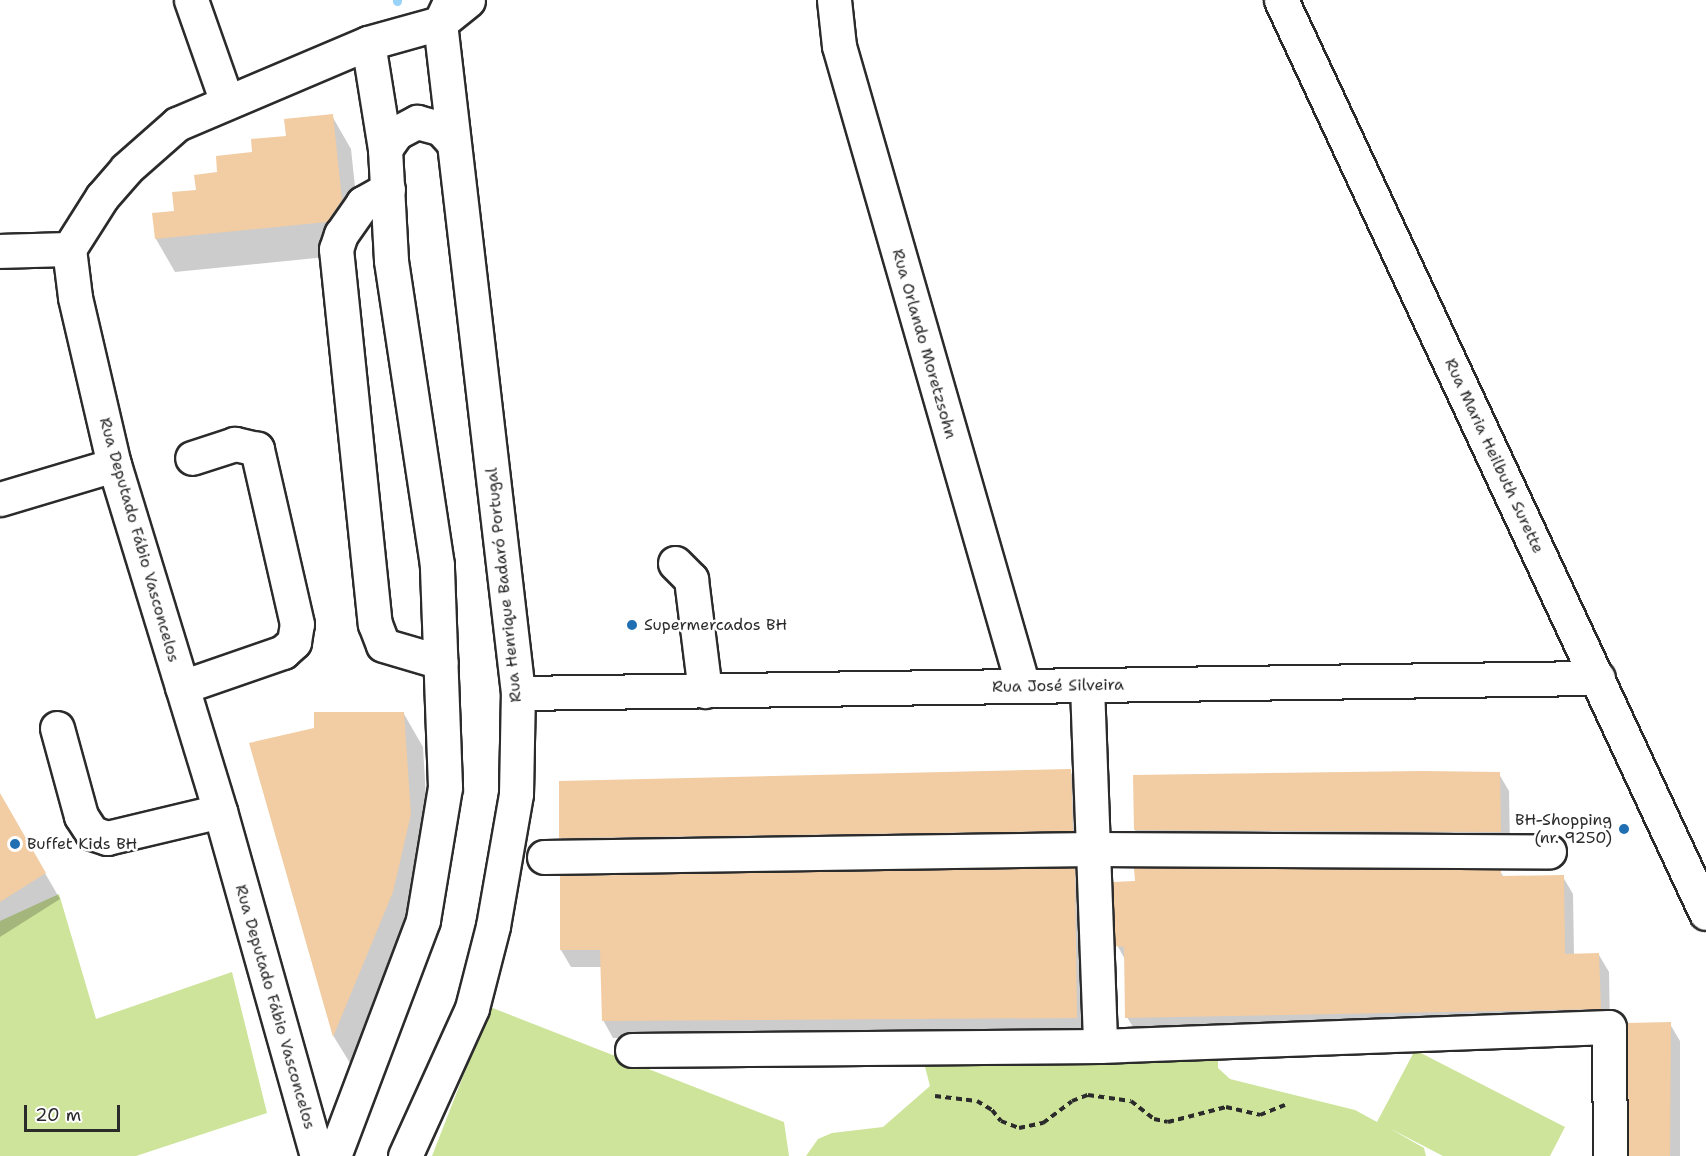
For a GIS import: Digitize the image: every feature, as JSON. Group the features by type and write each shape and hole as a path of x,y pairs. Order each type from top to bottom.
{"street":[{"path":"191,0 227,102"},
{"path":"0,251 69,249 102,197 126,169 177,124 468,0"},
{"name":"Rua Orlando Moretzsohn","path":"834,0 839,46 1023,686"},
{"name":"Rua Maria Heilbuth Surette","path":"1281,0 1706,913"},
{"name":"Rua Henrique Badaró Portugal","path":"405,1156 472,1008 493,926 516,794 518,693 452,141 445,11"},
{"path":"334,1156 423,920 445,787 437,565 391,260 385,149 368,43"},
{"path":"385,149 396,134 417,122 440,128 452,141"},
{"path":"388,189 363,203 341,234 336,249 375,624 383,645 441,662"},
{"name":"Rua Deputado Fábio Vasconcelos","path":"69,249 75,297 114,465 220,811 317,1156"},
{"path":"182,687 282,652 294,642 297,624 257,449 235,444 192,458"},
{"path":"0,499 114,465"},
{"path":"675,563 691,579 705,691"},
{"name":"Rua José Silveira","path":"518,693 1598,678"},
{"path":"1087,686 1100,1046"},
{"path":"57,728 81,816 92,833 107,838 220,811"},
{"path":"544,857 1093,849 1549,851"},
{"path":"632,1050 1100,1046 1609,1027 1610,1156"}],"path":[{"path":"935,1096 977,1101 992,1110 1001,1121 1019,1128 1043,1123 1072,1101 1088,1095 1131,1101 1154,1119 1168,1122 1226,1107 1260,1114 1285,1105"}],"green space":[{"path":"59,894 96,1019 232,972 267,1113 136,1156 0,1156 0,921"},
{"path":"490,1007 784,1122 789,1156 432,1156"},
{"path":"1415,1050 1565,1127 1550,1156 1443,1156 1389,1128 1424,1148 1426,1156 806,1156 818,1139 832,1133 883,1127 930,1086 924,1063 1218,1057 1218,1068 1230,1079 1355,1110 1377,1122"}],"building":[{"path":"333,114 342,200 327,222 155,239 152,213 174,211 172,192 196,190 194,175 217,172 216,156 252,152 251,139 286,136 284,119"},
{"path":"314,712 404,712 411,814 393,892 333,1037 249,743 314,728"},
{"path":"1071,769 1073,831 559,838 559,781"},
{"path":"1500,772 1501,832 1134,830 1133,775"},
{"name":"Buffet Kids BH","path":"0,793 46,873 0,902"},
{"path":"1075,868 1077,1018 602,1021 600,950 560,950 560,876"},
{"path":"1134,868 1501,870 1501,876 1564,875 1565,954 1599,953 1601,1009 1125,1018 1124,947 1115,946 1113,882 1135,881"},
{"path":"1671,1022 1670,1156 1629,1156 1627,1023"}],"place":[{"name":"Supermercados BH","path":"632,625"},
{"name":"BH-Shopping (nr. 9250)","path":"1624,829"},
{"name":"Buffet Kids BH","path":"15,844"}]}
